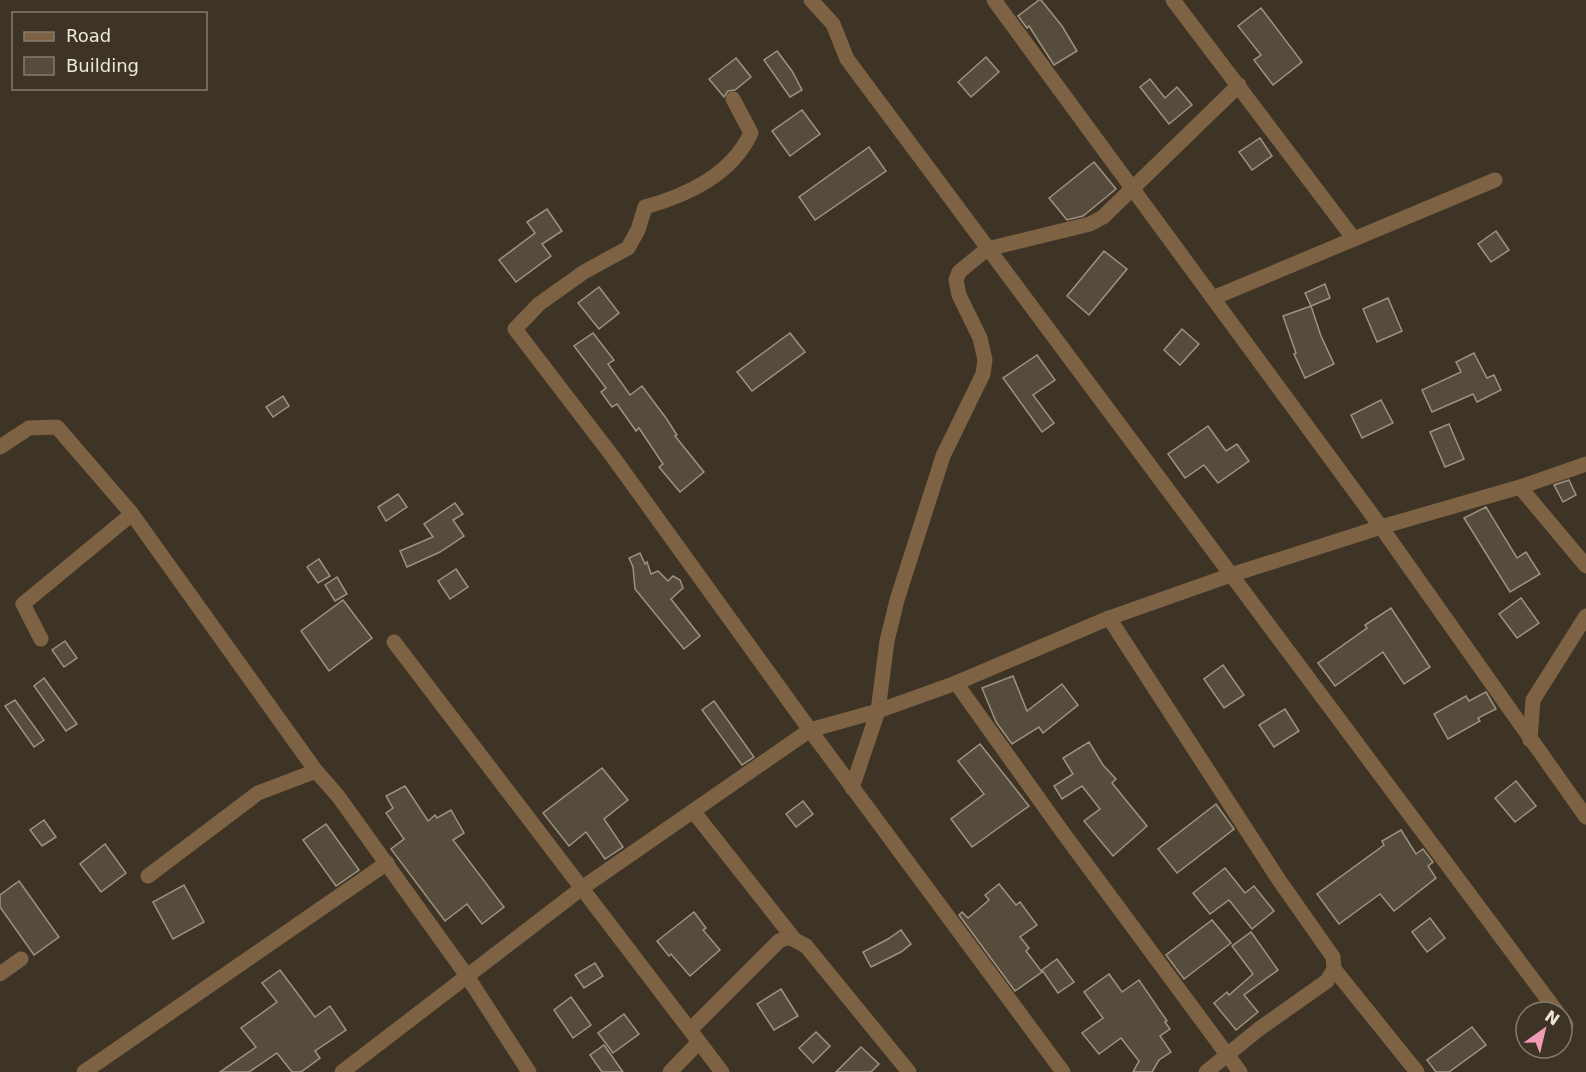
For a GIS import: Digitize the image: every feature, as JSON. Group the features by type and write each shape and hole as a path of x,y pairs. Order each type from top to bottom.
{"street":[{"path":"811,0 833,24 847,59 987,249 1548,1000"},
{"path":"994,0 1381,527 1586,817"},
{"path":"1173,0 1354,239"},
{"path":"852,788 878,711 887,641 900,589 943,456 984,374 985,360 980,338 959,295 956,280 959,272 987,249 1090,224 1103,217 1239,85"},
{"path":"733,99 751,133 744,149 720,173 676,199 645,207 638,230 628,248 584,272 539,304 515,329 613,458 852,788 1063,1072"},
{"path":"1213,298 1495,180"},
{"path":"0,447 29,428 57,427 132,514 316,771 338,796 387,863 467,976 529,1072"},
{"path":"342,1072 582,888 810,730 878,711 956,683 1108,618 1231,575 1381,527 1520,487 1586,464"},
{"path":"1520,487 1586,566"},
{"path":"41,639 23,604 132,514"},
{"path":"1530,740 1533,700 1586,616"},
{"path":"1108,618 1279,880 1333,957 1334,969 1328,981 1227,1054 1206,1072"},
{"path":"394,642 722,1072"},
{"path":"956,683 1240,1072"},
{"path":"148,876 258,793 316,771"},
{"path":"693,811 794,939"},
{"path":"84,1072 387,863"},
{"path":"670,1072 695,1036 779,941 789,937 806,946 909,1072"},
{"path":"0,974 21,959"},
{"path":"1334,969 1417,1072"}],"building":[{"path":"1039,0 1062,26 1077,51 1054,65 1029,26 1027,28 1018,16"},
{"path":"1261,8 1302,62 1273,85 1254,60 1261,55 1238,26"},
{"path":"777,51 792,71 802,90 790,97 764,60"},
{"path":"986,57 999,72 971,97 958,82"},
{"path":"736,58 751,77 735,90 728,91 724,97 709,79"},
{"path":"1150,79 1165,98 1177,87 1192,105 1169,124 1140,87"},
{"path":"802,110 820,134 790,156 772,131"},
{"path":"1260,138 1272,156 1252,170 1239,152"},
{"path":"869,147 886,171 815,220 799,197"},
{"path":"1094,162 1116,189 1083,216 1067,220 1049,198"},
{"path":"547,209 562,231 542,244 551,256 516,282 499,260 535,233 527,222"},
{"path":"1496,231 1509,250 1491,262 1478,244"},
{"path":"1104,251 1127,269 1089,315 1067,296"},
{"path":"1325,284 1330,298 1311,306 1305,293"},
{"path":"599,287 619,313 599,329 578,303"},
{"path":"1388,298 1402,331 1377,342 1363,309"},
{"path":"1311,306 1334,364 1305,378 1294,354 1296,353 1283,316"},
{"path":"1182,329 1199,344 1180,365 1164,350"},
{"path":"593,333 614,360 608,364 630,395 642,386 666,418 677,435 675,436 704,472 680,492 659,467 663,464 639,428 636,431 617,404 612,407 601,392 606,388 574,346"},
{"path":"790,333 805,352 752,391 737,372"},
{"path":"1474,353 1487,378 1494,375 1501,390 1477,402 1473,394 1432,412 1422,390 1461,372 1456,362"},
{"path":"1037,355 1055,380 1033,395 1054,423 1042,432 1003,378"},
{"path":"283,396 289,406 273,417 266,407"},
{"path":"1381,400 1393,423 1362,438 1351,415"},
{"path":"1449,424 1464,459 1445,467 1430,432"},
{"path":"1208,426 1226,451 1237,444 1249,461 1218,483 1204,465 1185,478 1168,454"},
{"path":"1569,480 1576,495 1563,502 1554,485"},
{"path":"398,494 407,507 386,521 378,507"},
{"path":"455,503 463,514 453,520 464,536 440,552 407,567 400,551 433,537 424,524"},
{"path":"1486,507 1517,558 1526,552 1540,574 1510,592 1464,518"},
{"path":"640,553 645,564 647,562 651,574 658,571 668,581 673,576 680,580 683,588 671,599 700,636 684,649 635,589 633,567 629,558"},
{"path":"319,559 330,576 318,583 307,567"},
{"path":"456,569 468,587 450,599 438,581"},
{"path":"337,577 347,594 335,601 325,585"},
{"path":"1521,598 1539,623 1517,638 1499,614"},
{"path":"343,600 372,638 329,671 301,631"},
{"path":"1391,608 1430,667 1404,684 1383,652 1335,686 1318,663 1367,628 1365,625"},
{"path":"65,641 77,658 64,667 52,650"},
{"path":"1223,665 1244,695 1224,708 1204,679"},
{"path":"1013,676 1027,711 1062,684 1078,705 1043,733 1039,727 1012,744 996,722 982,688"},
{"path":"44,678 77,724 66,731 34,686"},
{"path":"1486,692 1496,709 1478,718 1480,721 1448,739 1434,714 1466,696 1469,701"},
{"path":"15,700 44,740 34,747 5,706"},
{"path":"714,701 754,757 742,765 702,710"},
{"path":"1285,709 1299,731 1274,747 1259,725"},
{"path":"1089,742 1103,765 1116,779 1112,783 1147,826 1113,856 1084,821 1100,809 1082,786 1062,799 1054,786 1073,774 1063,758"},
{"path":"980,744 1029,806 972,847 951,819 984,794 958,761"},
{"path":"602,768 628,800 604,819 623,847 605,859 586,832 569,846 543,813"},
{"path":"1516,781 1536,806 1515,822 1495,798"},
{"path":"405,786 428,821 435,815 437,818 451,810 464,833 453,840 504,907 482,924 467,904 445,921 391,849 404,839 386,813 393,808 386,796"},
{"path":"803,801 813,814 796,827 786,814"},
{"path":"1216,804 1234,829 1177,873 1158,849"},
{"path":"44,820 56,837 42,846 30,830"},
{"path":"326,824 359,870 336,886 303,840"},
{"path":"1401,830 1416,854 1423,849 1433,862 1428,866 1436,878 1394,911 1380,894 1339,924 1317,894 1384,845 1382,841"},
{"path":"105,844 126,873 101,892 80,864"},
{"path":"1225,868 1245,893 1254,886 1274,911 1252,929 1229,900 1210,914 1193,893"},
{"path":"19,881 59,937 34,955 0,907 0,895"},
{"path":"999,884 1016,905 1020,902 1037,925 1020,937 1029,948 1026,951 1042,972 1015,991 959,915 962,912 968,918 989,900 985,895"},
{"path":"184,885 204,922 173,939 153,902"},
{"path":"694,912 706,928 703,930 720,950 690,976 657,941"},
{"path":"1430,918 1445,938 1427,952 1412,932"},
{"path":"1212,920 1231,943 1184,979 1166,955"},
{"path":"901,930 911,944 901,952 871,967 863,952"},
{"path":"1251,932 1278,970 1244,995 1258,1012 1236,1030 1214,1003 1227,992 1229,995 1253,974 1232,946"},
{"path":"1057,959 1074,982 1058,993 1042,970"},
{"path":"595,963 603,976 584,988 575,975"},
{"path":"280,970 315,1017 330,1006 346,1030 315,1051 320,1058 301,1072 292,1072 277,1053 249,1072 220,1072 256,1047 241,1028 277,1002 262,983"},
{"path":"1109,974 1122,992 1139,980 1167,1021 1165,1022 1170,1029 1160,1036 1171,1052 1159,1060 1152,1072 1133,1072 1139,1061 1121,1038 1099,1054 1082,1033 1103,1018 1084,992"},
{"path":"781,989 798,1016 774,1030 757,1004"},
{"path":"571,997 591,1025 573,1038 554,1010"},
{"path":"624,1014 639,1034 613,1053 598,1033"},
{"path":"1472,1027 1486,1045 1449,1072 1436,1072 1427,1060"},
{"path":"816,1032 830,1046 813,1063 799,1048"},
{"path":"604,1045 623,1072 602,1072 590,1055"},
{"path":"861,1047 879,1064 871,1072 836,1072"}]}
